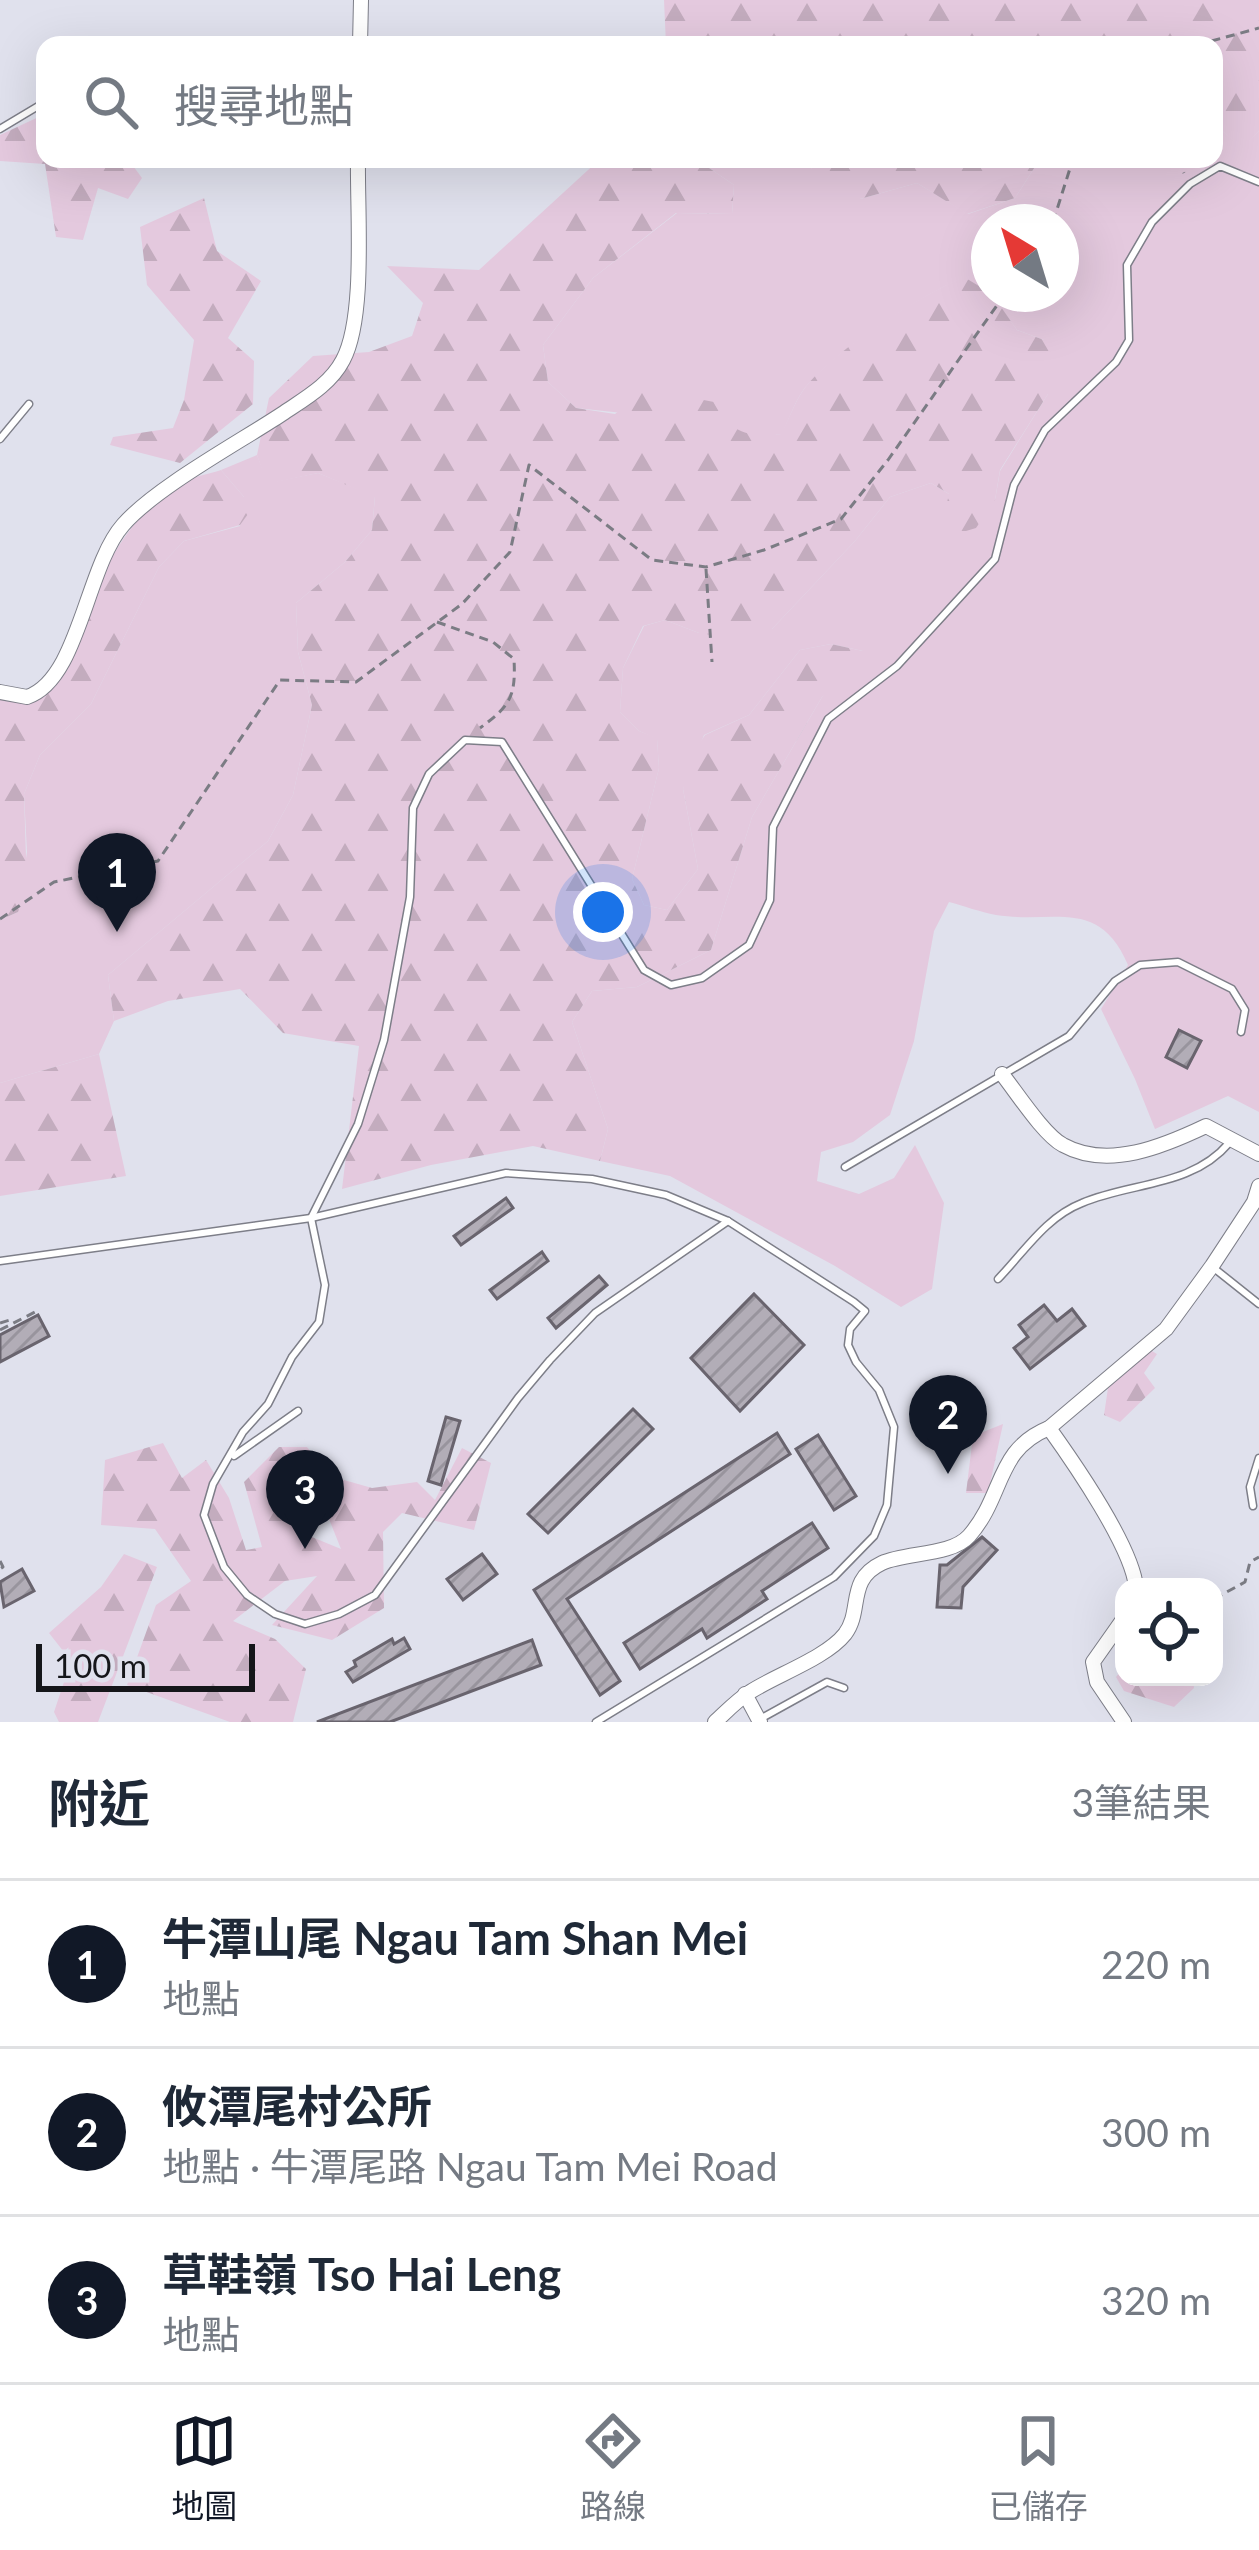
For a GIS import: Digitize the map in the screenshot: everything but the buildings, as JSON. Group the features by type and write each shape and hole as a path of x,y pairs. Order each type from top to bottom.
{"street":[{"path":"360,36 361,0"},
{"path":"0,692 27,697 53,680 99,564 128,520 315,391 338,370 355,321 358,168"},
{"path":"1002,1074 1059,1144 1091,1155 1140,1153 1206,1126 1259,1154"},
{"path":"715,1722 746,1694 847,1632 860,1581 880,1564 964,1541 988,1511 1013,1451 1026,1438 1049,1428 1166,1329 1212,1267 1254,1202 1259,1186"},
{"path":"1049,1428 1105,1517 1135,1578"},
{"path":"1115,1631 1093,1662 1097,1682 1124,1722"},
{"path":"746,1694 759,1721"}],"lane":[{"path":"0,129 36,108"},
{"path":"1223,167 1259,182"},
{"path":"728,1220 596,1312 518,1398 375,1594 339,1614 305,1624 275,1614 247,1595 224,1568 204,1515 213,1484 243,1432 268,1404 292,1358 319,1322 325,1285 311,1218 358,1124 383,1040 410,897 413,808 430,774 465,740 502,742 644,970 671,985 703,978 748,945 770,900 773,827 828,719 897,666 995,560 1014,485 1045,430 1116,362 1130,340 1127,266 1152,222 1190,184 1217,168"},
{"path":"0,439 28,404"},
{"path":"844,1167 1069,1036 1115,981 1140,965 1178,962 1232,988 1245,1010 1241,1033"},
{"path":"998,1279 1049,1222 1082,1202 1156,1185 1217,1157 1232,1140"},
{"path":"0,1261 311,1218 506,1173 592,1179 666,1195 728,1220 865,1311 850,1329 848,1346 879,1390 893,1427 887,1504 874,1536 834,1577 596,1722"},
{"path":"1212,1267 1259,1304"},
{"path":"231,1458 298,1411"},
{"path":"1253,1505 1250,1487 1259,1459"},
{"path":"759,1721 827,1682 844,1688"}],"path":[{"path":"1223,37 1259,28"},
{"path":"1059,204 1070,168"},
{"path":"1182,168 1190,184"},
{"path":"0,919 53,883 158,861 280,680 356,682 462,604 510,551 531,464 652,560 706,568 764,550 841,519 992,312"},
{"path":"706,568 712,662"},
{"path":"437,622 493,642 514,659 515,686 505,710 465,740"},
{"path":"1,1327 12,1317 15,1322 37,1311"},
{"path":"1223,1594 1245,1582 1250,1562 1259,1557"},
{"path":"0,1561 0,1569"}],"green space":[{"path":"664,0 1259,0 1259,131 1242,148 1223,132 1223,36 666,36"},
{"path":"36,118 36,163 0,161 0,135"},
{"path":"1223,131 1242,147 1259,131 1259,1112 1228,1096 1155,1129 1101,1009 1128,965 1116,944 1089,922 996,915 949,902 934,931 914,1041 890,1115 853,1142 821,1152 817,1181 859,1194 894,1178 915,1145 944,1203 932,1289 901,1307 670,1176 600,1161 608,1129 572,1022 592,991 637,987 711,950 752,817 822,697 863,651 831,644 800,650 749,715 704,735 683,789 698,869 667,910 644,905 632,879 659,768 657,739 639,731 620,712 623,668 644,626 665,620 699,633 772,629 890,497 931,483 949,494 995,500 1000,471 1048,394 1044,340 1017,330 1004,312 1079,312 1079,204 997,204 1015,198 1034,168 1223,168"},
{"path":"46,168 135,168 142,178 128,199 98,188 83,240 56,237"},
{"path":"590,168 709,168 734,185 732,214 676,213 593,278 543,345 548,382 576,408 615,414 646,389 714,402 741,431 781,434 802,392 833,360 901,311 964,277 971,281 971,312 1004,312 1017,330 1044,340 1059,365 1048,394 1000,470 995,500 976,528 956,534 945,511 949,494 931,483 890,497 772,629 750,641 699,633 665,620 643,626 623,668 620,712 639,731 657,738 659,768 632,879 644,905 667,910 698,869 683,789 689,759 705,735 749,715 800,650 831,644 863,651 868,665 822,697 752,817 711,950 637,987 592,991 572,1022 608,1129 600,1161 533,1146 431,1165 342,1189 359,1046 283,1033 240,989 168,1001 114,1021 108,975 268,841 293,795 312,705 298,652 296,603 345,562 372,530 375,497 318,473 267,484 257,455 269,398 313,356 369,352 412,336 423,303 387,266 479,270"},
{"path":"709,168 811,168 860,199 917,183 968,214 971,283 963,278 924,298 832,361 799,397 782,434 753,438 725,424 576,408 548,382 543,345 593,278 677,213 732,214 734,185"},
{"path":"812,168 1034,168 1015,198 971,204 967,214 917,183 860,199 830,198"},
{"path":"204,198 217,251 261,281 228,338 254,361 253,404 180,463 110,445 113,437 173,428 184,400 194,340 147,285 140,227"},
{"path":"257,455 268,483 318,473 375,496 372,530 345,562 296,603 298,652 312,705 293,795 268,841 108,975 114,1021 99,1054 0,1083 0,920 18,912 27,852 24,794 40,755 91,704 159,567 184,541 240,526 244,497 221,470"},
{"path":"221,470 244,497 248,514 240,525 184,541 159,567 91,704 40,755 24,794 27,889 18,912 0,920 0,698 11,702 58,680 120,543 159,499 184,482"},
{"path":"99,1054 126,1176 0,1196 0,1083"},
{"path":"1140,1344 1157,1354 1144,1373 1155,1388 1120,1422 1104,1415 1108,1388"},
{"path":"1003,1424 988,1493 966,1493 973,1436"},
{"path":"163,1443 182,1478 206,1460 229,1498 246,1550 262,1547 244,1482 279,1447 307,1447 324,1468 277,1498 307,1535 341,1549 321,1499 337,1478 372,1488 417,1482 435,1500 462,1448 491,1463 474,1530 402,1513 383,1532 384,1608 332,1640 272,1625 317,1576 285,1581 233,1621 275,1639 306,1669 293,1722 230,1722 127,1685 156,1605 191,1581 155,1529 101,1525 105,1460"},
{"path":"124,1554 157,1567 98,1722 59,1722 54,1712 71,1661 49,1633 101,1587"},
{"path":"1121,1686 1194,1688 1174,1707"}],"place":[{"name":"牛潭山尾 Ngau Tam Shan Mei","path":"117,932"},
{"name":"攸潭尾村公所","path":"948,1474"},
{"name":"草鞋嶺 Tso Hai Leng","path":"305,1549"}]}
